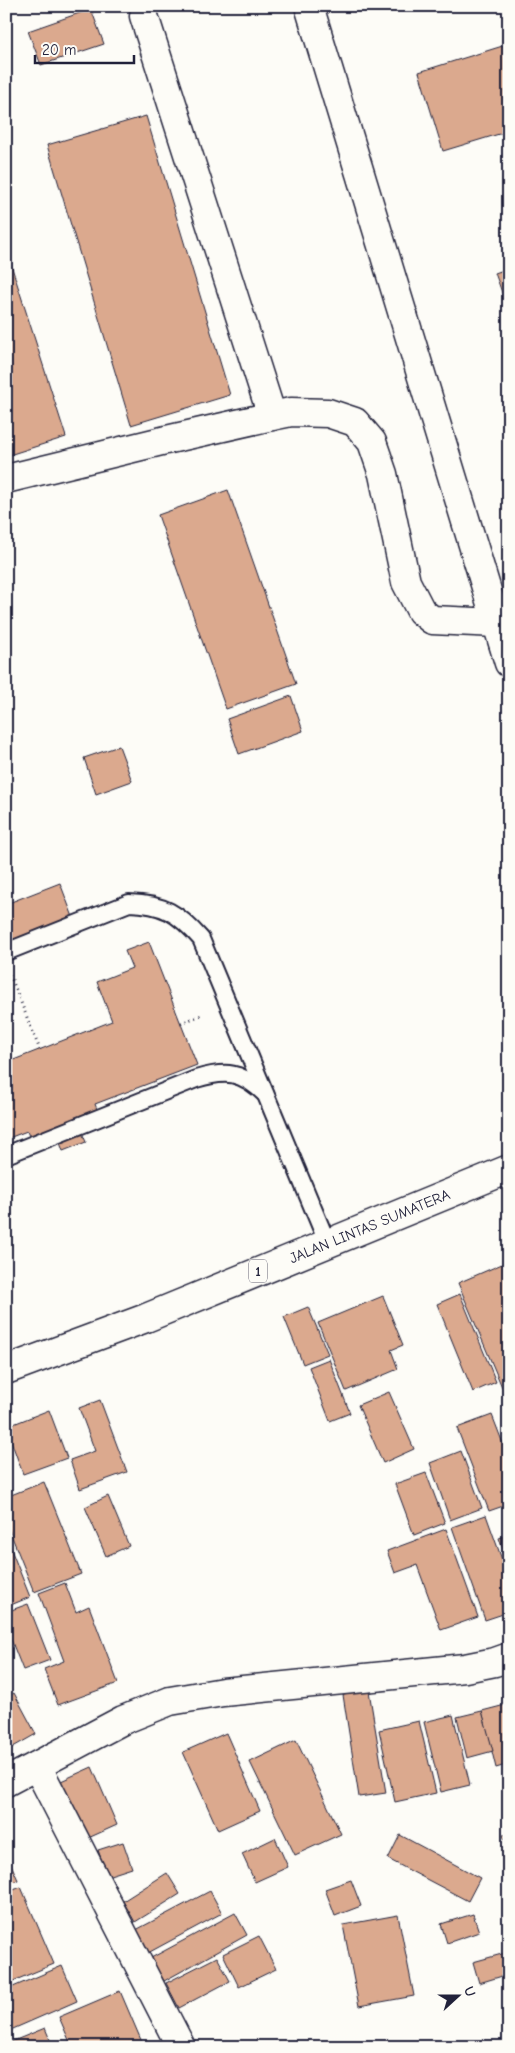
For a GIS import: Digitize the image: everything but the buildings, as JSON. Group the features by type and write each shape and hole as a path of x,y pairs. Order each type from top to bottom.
{"main road":[{"path":"309,6 509,663"},
{"path":"144,16 272,416"},
{"path":"6,479 291,412 328,413 355,422 372,442 383,474 406,582 421,611 432,620 497,623"},
{"name":"JALAN LINTAS SUMATERA","path":"6,1370 146,1318 509,1169"},
{"path":"6,1782 123,1720 170,1701 223,1692 465,1668 509,1658"},
{"path":"37,1766 181,2047"}],"lane":[{"path":"6,952 129,903 150,904 170,911 186,923 201,939 328,1242"},
{"path":"6,1155 196,1079 218,1073 239,1076 255,1085 267,1096"}],"path":[{"path":"10,974 40,1050"}]}
